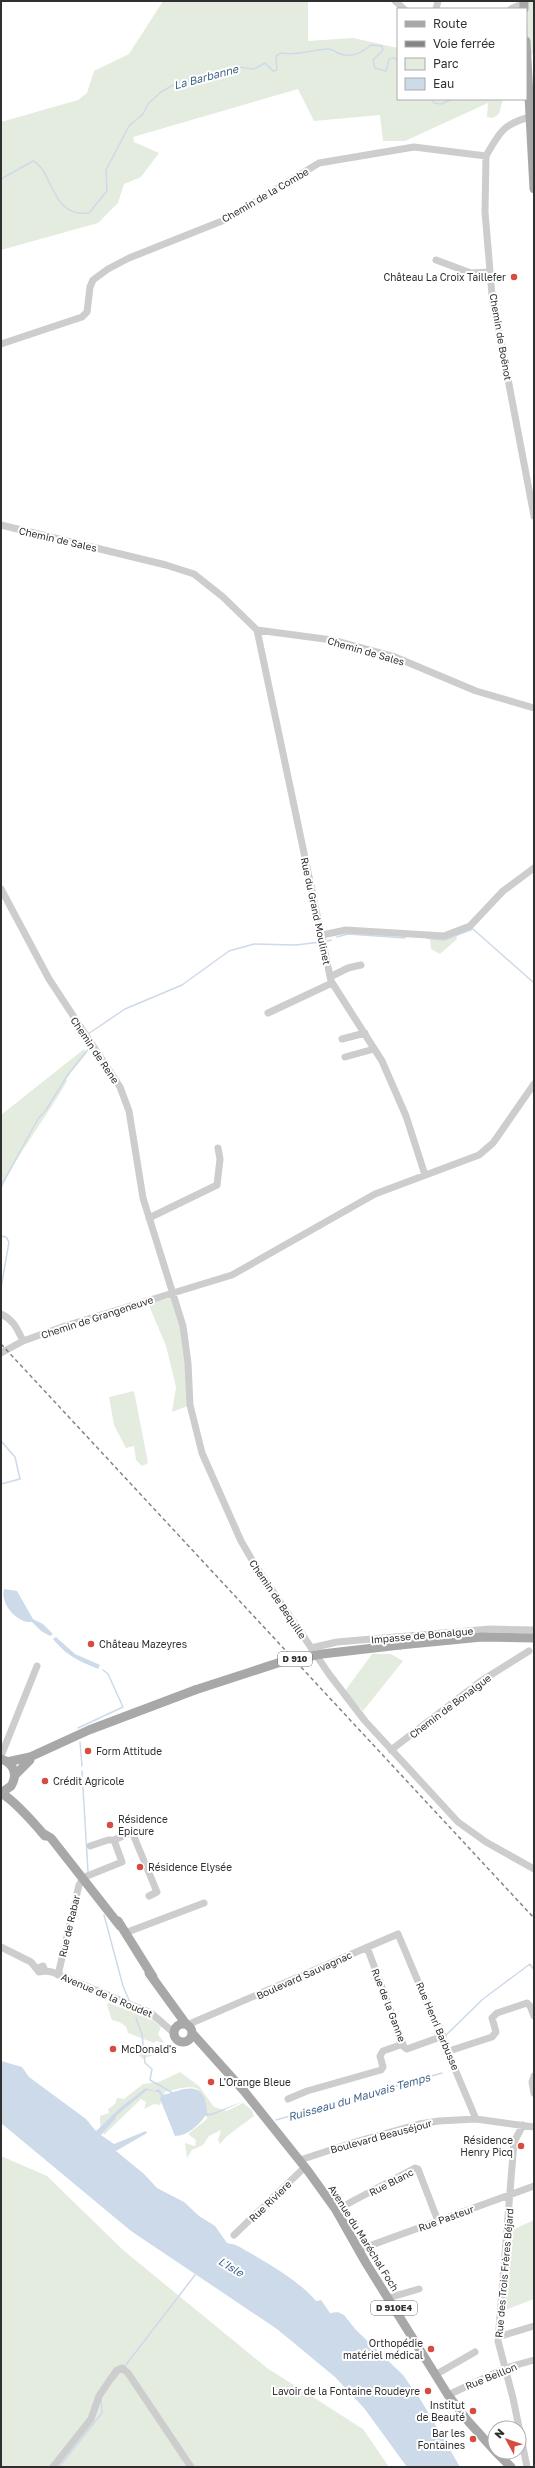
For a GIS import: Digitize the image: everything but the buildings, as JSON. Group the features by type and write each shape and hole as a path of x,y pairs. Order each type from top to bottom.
{"main road":[{"path":"527,46 531,68 534,189"},
{"name":"D 910","path":"3,1759 30,1757 65,1741 195,1690 284,1661 322,1654 482,1637 534,1638"},
{"name":"D 910","path":"15,1775 28,1761 65,1741"},
{"path":"3,1759 13,1768 15,1775 11,1786 1,1793 16,1803 41,1832 51,1838 73,1866 85,1878"},
{"path":"11,1786 16,1803"},
{"name":"D 910E4","path":"85,1878 123,1930 144,1962 169,2001 182,2029"},
{"name":"Avenue du Maréchal Foch","path":"182,2029 195,2043 219,2064 303,2164 336,2210 358,2250 448,2395 487,2443"},
{"name":"Avenue du Maréchal Foch","path":"504,2460 511,2467"}],"street":[{"path":"395,1 403,8"},
{"path":"514,8 524,4"},
{"path":"486,156 500,131 506,126 532,120"},
{"name":"Chemin de la Combe","path":"1,344 82,317 87,312 90,287 93,280 108,269 129,258 227,219 319,163 414,147 486,156"},
{"name":"Chemin de Boënot","path":"486,156 485,212 490,272 534,516"},
{"path":"436,260 472,273 490,272"},
{"name":"Chemin de Sales","path":"1,525 166,564 194,574 223,597 257,630 332,640 394,657 476,691 534,708"},
{"name":"Rue du Grand Moulinet","path":"257,630 331,980 382,1062 406,1116 425,1175"},
{"path":"322,935 346,930 444,936 470,926 503,890 534,868"},
{"name":"Chemin de Rene","path":"1,889 49,979 120,1087 129,1111 136,1164 149,1218 172,1293"},
{"path":"268,1013 331,980 348,968 361,965"},
{"path":"342,1039 364,1033"},
{"path":"345,1057 374,1049"},
{"name":"Chemin de Grangeneuve","path":"1,1353 23,1341 232,1275 375,1194 479,1155 493,1143 534,1084"},
{"path":"149,1218 216,1185 220,1159 218,1148"},
{"name":"Chemin de Bequille","path":"172,1293 183,1326 188,1362 190,1405 202,1453 248,1553 346,1698 391,1750 458,1822 486,1842 534,1869"},
{"path":"1,1314 10,1318 16,1326 23,1341"},
{"name":"Impasse de Bonalgue","path":"311,1648 337,1642 490,1630 534,1630"},
{"name":"Chemin de Bonalgue","path":"391,1750 481,1681 526,1655 529,1650"},
{"path":"3,1759 37,1666"},
{"path":"90,1846 108,1840 114,1840 132,1832 158,1892 149,1896"},
{"path":"85,1878 122,1862 114,1840"},
{"name":"Rue de Rabar","path":"58,1975 79,1885 85,1878"},
{"path":"123,1930 204,1903"},
{"name":"Boulevard Sauvagnac","path":"182,2029 398,1934"},
{"name":"Rue Henri Barbusse","path":"398,1934 443,2036 476,2119"},
{"name":"Avenue de la Roudet","path":"1,1947 31,1962 41,1969 151,2013 182,2029"},
{"name":"Rue de la Ganne","path":"367,1947 403,2044 408,2049 443,2036"},
{"path":"449,2051 495,2035 492,2018 497,2013 527,2003 530,2006 534,2016"},
{"path":"288,2099 307,2091 381,2070 383,2067 380,2056 383,2050 403,2044"},
{"path":"534,2076 532,2082 534,2093"},
{"name":"Boulevard Beauséjour","path":"303,2164 419,2124 476,2119 534,2127"},
{"name":"Rue des Trois Frères Béjard","path":"523,2125 514,2142 511,2194 498,2337 528,2467"},
{"name":"Rue Riviere","path":"234,2236 303,2164"},
{"name":"Rue Blanc","path":"336,2210 415,2168 418,2169 438,2221"},
{"name":"Rue Pasteur","path":"358,2250 534,2186"},
{"path":"388,2298 419,2289"},
{"path":"498,2337 534,2326"},
{"path":"436,2375 475,2352"},
{"name":"Rue Beillon","path":"448,2395 506,2368 534,2360"},
{"path":"53,2467 91,2419 99,2396 116,2371 122,2368 128,2373 190,2467"},
{"path":"528,2467 534,2465"}],"green space":[{"path":"163,1 308,1 308,41 353,38 397,48 397,100 503,100 499,114 493,118 487,117 488,103 405,141 383,141 380,115 314,121 298,89 133,137 134,142 159,153 141,177 124,184 118,203 98,223 1,250 1,122 78,100 87,93 94,71 129,54"},
{"path":"528,1 534,1 534,52 527,61"},
{"path":"456,934 457,939 440,954 431,949 430,939"},
{"path":"84,1049 87,1053 66,1079 67,1081 15,1162 1,1190 1,1115"},
{"path":"171,1298 183,1326 190,1405 172,1412 176,1387 166,1346 148,1303"},
{"path":"134,1391 148,1463 142,1466 136,1460 134,1446 126,1448 114,1425 109,1397"},
{"path":"372,1654 391,1654 403,1661 363,1711 345,1691"},
{"path":"108,2003 152,2019 161,2027 158,2034 164,2043 156,2041 154,2043 128,2033 125,2025 112,2020 107,2005"},
{"path":"137,2044 161,2052 143,2059 136,2053"},
{"path":"180,2072 199,2086 214,2107 227,2111 243,2103 252,2110 254,2116 227,2136 220,2144 218,2140 221,2130 209,2136 203,2145 192,2150 187,2158 185,2143 195,2146 196,2140 188,2134 207,2119 204,2098 201,2092 192,2087 165,2092 160,2105 154,2104 144,2109 146,2102 141,2099 104,2135 100,2123 100,2116 109,2113 108,2109 115,2104 117,2098 124,2099 143,2084 159,2082"},
{"path":"1,2156 47,2176 123,2250 267,2368 363,2429 389,2467 1,2467"},
{"path":"534,2220 534,2299 503,2311 510,2231"}],"water":[{"path":"4,1589 17,1591 33,1619 43,1624 53,1634 50,1636 41,1631 32,1622 15,1616 7,1606 3,1595"},
{"path":"56,1637 75,1654 100,1665 98,1669 68,1654 53,1639"},
{"name":"L'Isle","path":"1,2061 22,2067 29,2077 86,2119 96,2131 121,2107 146,2088 154,2091 159,2089 163,2095 187,2089 199,2091 203,2095 206,2102 207,2113 210,2114 244,2101 213,2115 205,2116 188,2132 175,2136 160,2099 161,2096 158,2092 147,2090 116,2116 116,2118 101,2135 114,2144 146,2131 147,2133 116,2151 144,2174 157,2188 184,2202 199,2216 215,2226 227,2243 236,2245 279,2270 300,2285 316,2301 321,2300 330,2313 338,2312 344,2315 356,2330 403,2375 422,2402 460,2467 407,2467 364,2408 335,2377 277,2329 131,2231 1,2123"}],"waterway":[{"name":"La Barbanne","path":"1,179 33,161 40,166 54,193 67,208 76,213 89,213 107,191 106,170 129,126 143,114 148,104 161,92 175,84 238,67 254,69 265,63 273,71 277,70 276,56 281,53 287,54 329,49 346,55 354,55 371,45 382,46 383,50 373,60 375,68 386,71 389,59 394,58 397,60"},
{"name":"La Barbanne","path":"432,100 434,103 441,104 450,100"},
{"path":"427,938 444,940 473,929 533,982"},
{"path":"337,937 348,934 405,938"},
{"path":"325,942 331,940"},
{"path":"88,1034 125,1009 182,985 229,951 254,944 296,945 321,942"},
{"path":"1,1186 38,1119 46,1110 69,1073 90,1047"},
{"path":"1,1236 6,1237 9,1242 1,1288"},
{"path":"1,1441 15,1457 20,1479 1,1484"},
{"path":"78,1728 123,1707 108,1674 103,1670"},
{"path":"80,1742 82,1766"},
{"path":"82,1771 88,1872"},
{"path":"104,1915 123,1986 129,2000"},
{"name":"Ruisseau du Mauvais Temps","path":"445,2036 483,1999 530,1964 534,1970"},
{"path":"136,2018 142,2034 145,2063 152,2069 150,2080 173,2093"},
{"name":"Ruisseau du Mauvais Temps","path":"276,2120 442,2073"},
{"path":"125,2366 195,2275"},
{"path":"114,2380 120,2372"},
{"path":"59,2467 102,2413 101,2400"}],"railway":[{"path":"1,1344 534,1918"}],"place":[{"name":"Château La Croix Taillefer","path":"514,277"},
{"name":"Château Mazeyres","path":"91,1644"},
{"name":"Form Attitude","path":"88,1751"},
{"name":"Crédit Agricole","path":"45,1781"},
{"name":"Résidence Epicure","path":"110,1825"},
{"name":"Résidence Elysée","path":"140,1867"},
{"name":"McDonald's","path":"113,2049"},
{"name":"L'Orange Bleue","path":"211,2082"},
{"name":"Résidence Henry Picq","path":"521,2146"},
{"name":"Orthopédie matériel médical","path":"431,2349"},
{"name":"Lavoir de la Fontaine Roudeyre","path":"428,2391"},
{"name":"Institut de Beauté","path":"473,2411"},
{"name":"Bar les Fontaines","path":"473,2439"}]}
